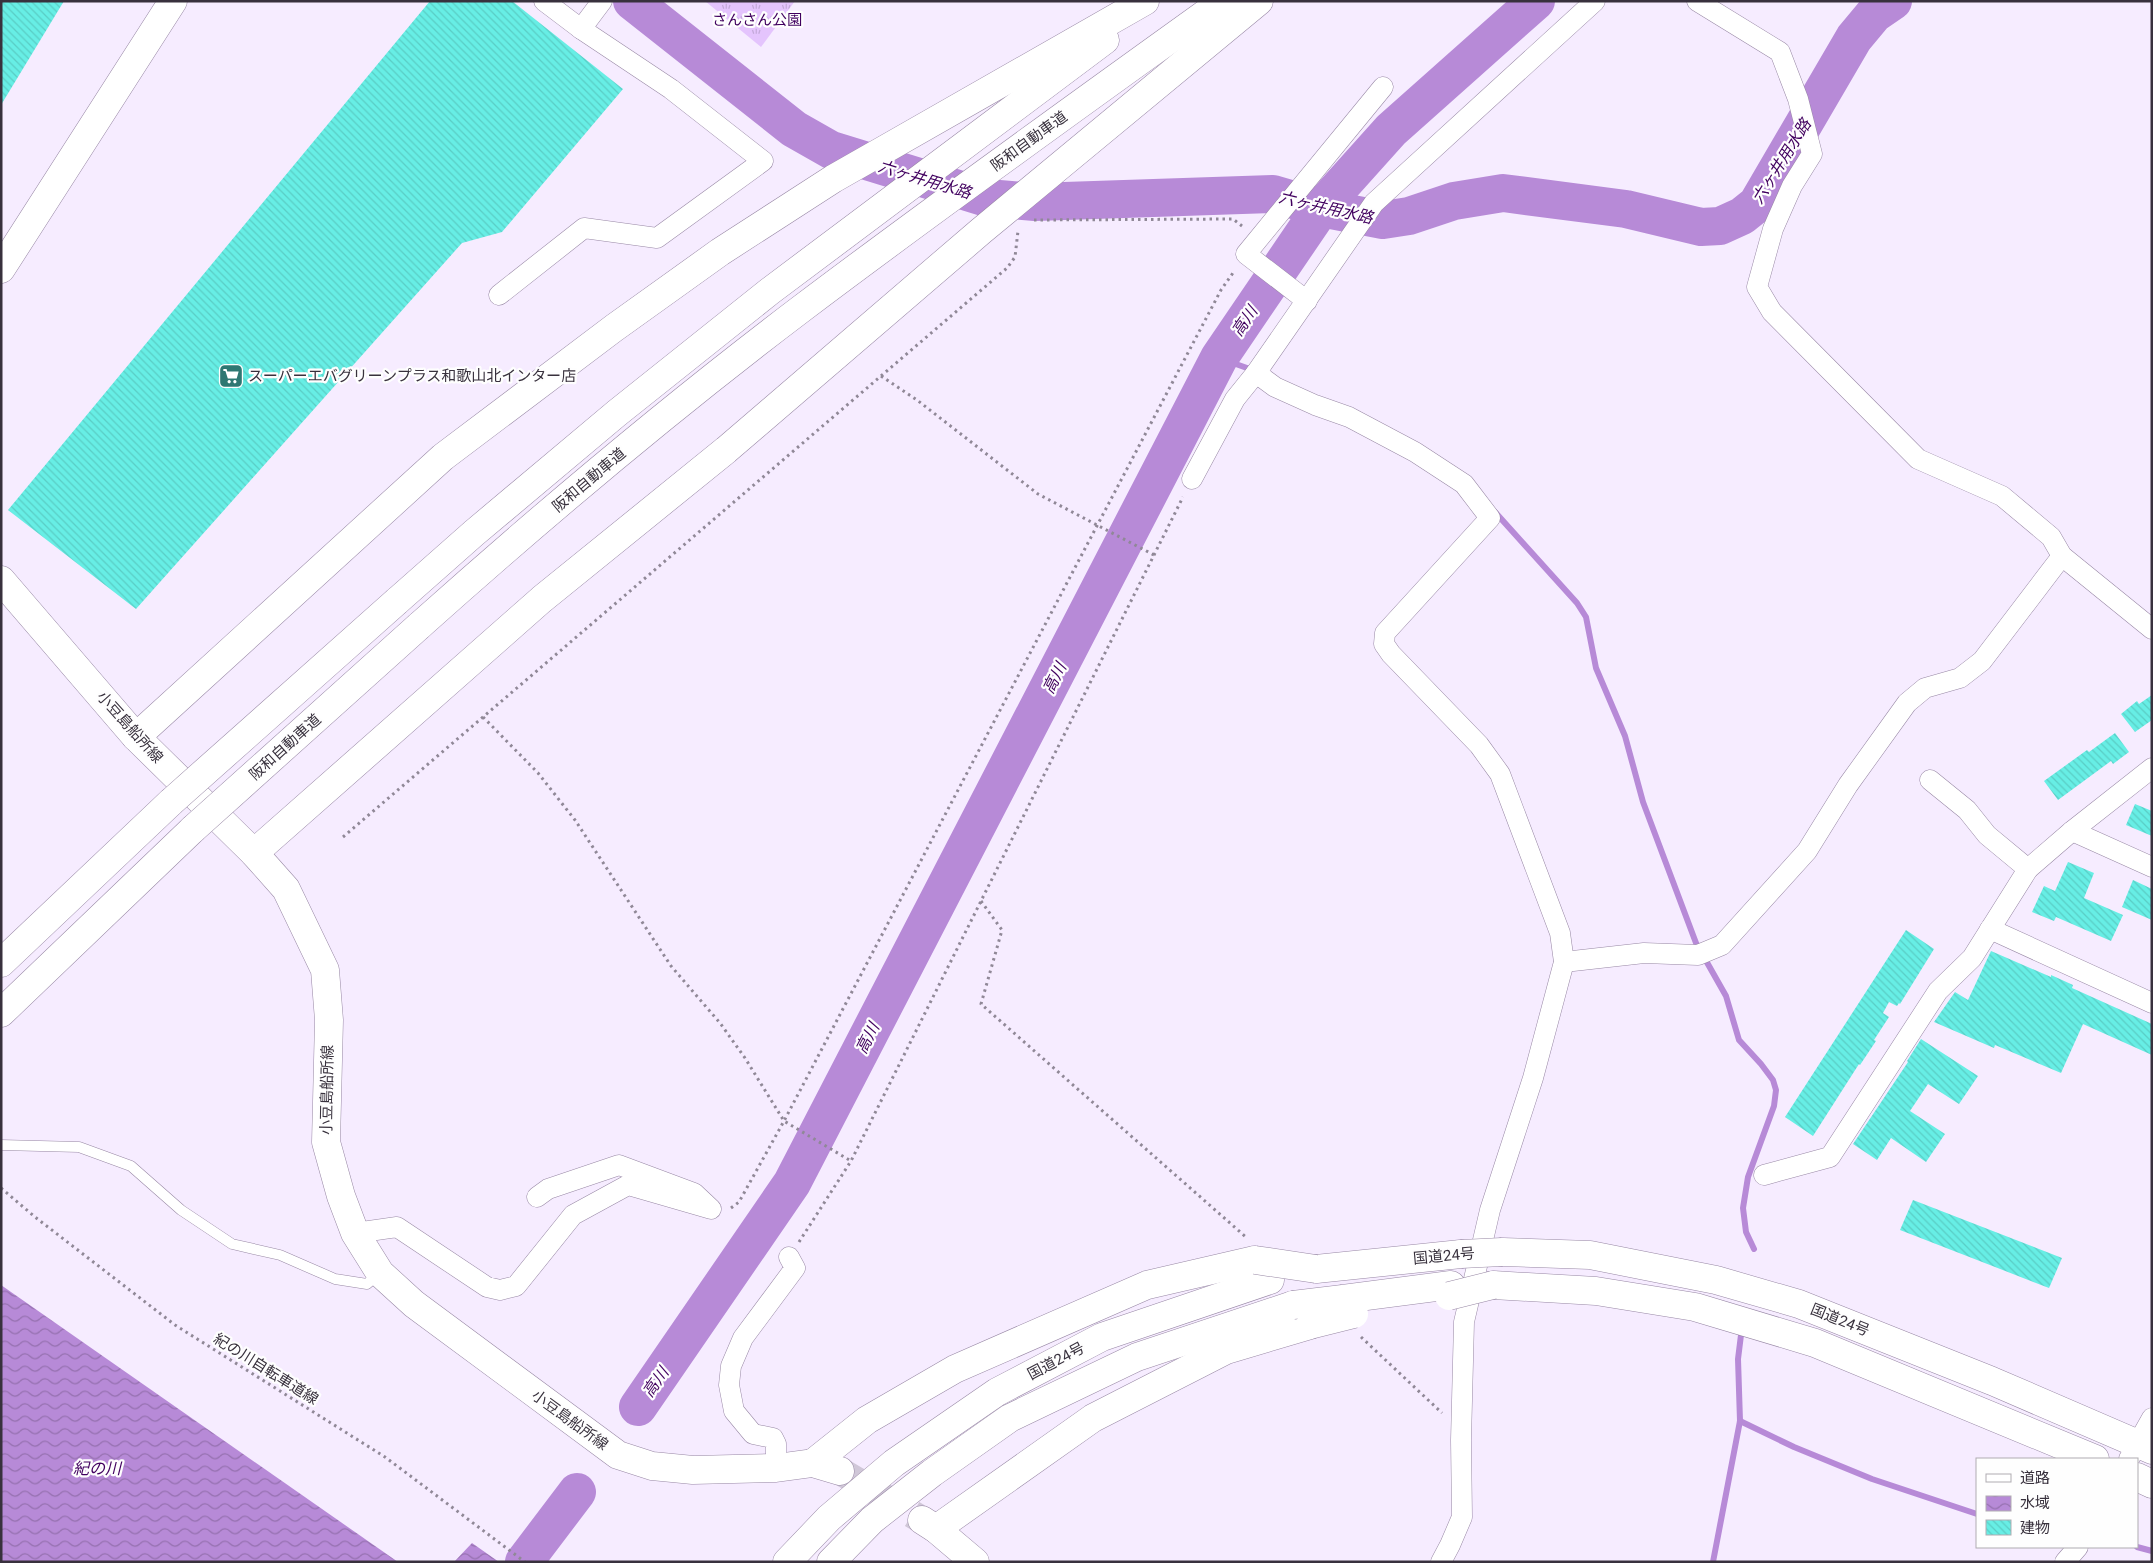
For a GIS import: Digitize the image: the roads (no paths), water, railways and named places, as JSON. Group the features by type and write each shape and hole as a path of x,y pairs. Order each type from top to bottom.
{"main road":[{"path":"1,269 173,1"},
{"path":"136,736 443,457 614,328 720,252 834,179 920,128 1145,1"},
{"path":"1,963 171,802 474,533 617,413 886,203 964,147 1156,1"},
{"name":"阪和自動車道","path":"1,1013 193,829 500,554 650,429 800,310 1000,161 1223,1"},
{"path":"254,853 542,598 726,450 981,231 1259,1"},
{"name":"小豆島船所線","path":"1,580 136,736 254,853 286,889 325,970 329,1020 326,1142 341,1196 355,1233 380,1273 414,1304 618,1455 652,1466 693,1470 776,1468 813,1463 840,1471"},
{"name":"国道24号","path":"787,1562 829,1518 894,1463 996,1392 1102,1337 1259,1260 1316,1269 1461,1254 1502,1252 1590,1256 1716,1280 1799,1304 1992,1381 2139,1451"},
{"path":"813,1463 867,1420 955,1370 1147,1285 1259,1260"},
{"name":"国道24号","path":"831,1562 872,1520 932,1473 1010,1418 1137,1357 1302,1315 1350,1315 1450,1291 1493,1284 1596,1291 1695,1307 1815,1342 2093,1458"},
{"path":"975,1562 929,1525 1093,1418 1226,1350 1302,1315"},
{"path":"2138,1477 2152,1484"}],"street":[{"path":"499,296 584,228 657,238 763,161 671,89 581,29 544,1"},
{"path":"581,29 602,1"},
{"path":"1192,479 1235,399 1256,373 1301,296 1374,203 1595,1"},
{"path":"1697,1 1780,52 1798,98 1810,144 1812,154 1792,186 1773,229 1757,287 1772,312 1918,459 2002,496 2051,537 2062,556 2152,629"},
{"path":"1301,296 1248,256 1282,210 1383,88"},
{"path":"1256,373 1275,388 1349,417 1415,452 1464,484 1490,518 1385,633 1384,644 1391,654 1479,745 1500,774 1560,933 1564,962 1533,1078 1490,1210 1464,1322 1461,1431 1462,1517 1441,1562"},
{"path":"1564,962 1644,953 1701,954 1722,945 1807,850 1848,785 1907,703 1924,688 1960,678 1982,661 2062,556"},
{"path":"1764,1175 1830,1157 1938,991 1972,958 2028,869 2072,831 2152,768"},
{"path":"1930,780 1967,810 1987,835 2028,869"},
{"path":"2072,831 2152,867"},
{"path":"1990,929 2152,1003"},
{"path":"355,1233 396,1227 486,1287 500,1290 516,1286 573,1215 628,1185 711,1209 694,1193 620,1165 548,1189 537,1197"},
{"path":"776,1468 776,1444 773,1438 753,1434 734,1411 729,1385 731,1366 743,1338 795,1268 789,1257"},
{"path":"2139,1451 2152,1418"},
{"path":"2065,1562 2077,1548"}],"lane":[{"path":"1,1145 79,1147 131,1166 181,1210 232,1244 280,1256 335,1279 367,1284 380,1273"}],"water":[{"name":"紀の川","path":"1,1285 398,1562 1,1562"},
{"path":"472,1543 499,1562 454,1562"}],"waterway":[{"name":"六ヶ井用水路","path":"632,1 794,129 831,150 987,198 1035,202 1273,194 1321,208 1383,220 1409,216 1454,201 1503,193 1626,209 1701,227 1720,226 1742,216 1757,204 1854,38 1874,14 1893,1"},
{"name":"高川","path":"638,1407 792,1183 1219,358 1321,208 1391,130 1536,1"},
{"path":"1219,358 1247,368"},
{"path":"1495,512 1577,603 1586,617 1596,668 1625,736 1643,802 1696,943 1726,996 1739,1040 1773,1080 1776,1090 1774,1106 1748,1177 1743,1208 1746,1232 1754,1249"},
{"path":"1713,1562 1740,1421 1738,1359 1741,1335"},
{"path":"1740,1421 1794,1447 1872,1479 1976,1514"},
{"name":"高川","path":"524,1562 577,1492"},
{"path":"2138,1547 2152,1551"}],"tunnel":[{"path":"840,1471 922,1520"}],"place":[{"name":"スーパーエバグリーンプラス和歌山北インター店","path":"231,376"}],"park label":[{"name":"さんさん公園","path":"757,20"}]}
